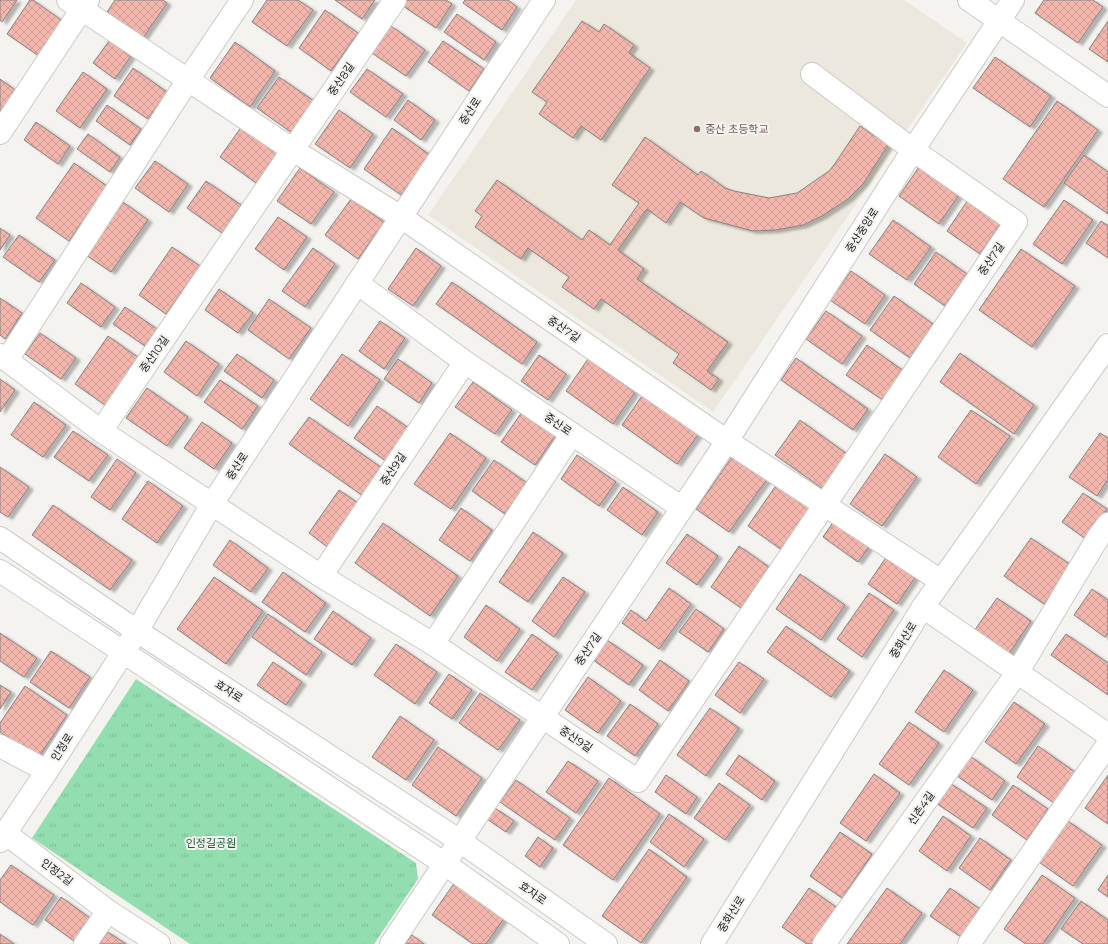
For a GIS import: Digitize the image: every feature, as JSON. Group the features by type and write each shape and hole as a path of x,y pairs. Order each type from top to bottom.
{"street":[{"path":"212,504 101,431 4,358 242,0"},
{"name":"중산로","path":"123,652 212,504 544,0"},
{"path":"969,0 1108,96"},
{"name":"중산중앙로","path":"727,441 913,150 1013,0"},
{"path":"0,133 79,3 188,80 292,150 401,217"},
{"name":"중산8길","path":"206,278 392,3"},
{"name":"중산7길","path":"638,781 1016,222 913,150 812,74"},
{"name":"중산7길","path":"401,217 727,441 824,506 941,581"},
{"name":"중산10길","path":"101,431 206,278"},
{"name":"중산로","path":"357,283 465,362 682,508"},
{"name":"중화산로","path":"712,944 923,607 1108,345"},
{"name":"중산9길","path":"321,576 465,362"},
{"path":"433,644 572,434"},
{"name":"중산7길","path":"460,841 727,441"},
{"name":"중산9길","path":"212,504 321,576 433,644 638,781"},
{"name":"신촌4길","path":"824,944 1017,673 1104,530"},
{"name":"효자로","path":"0,538 137,631 460,841 606,944"},
{"path":"0,571 445,864 558,944"},
{"path":"923,607 1017,673 1108,734"},
{"name":"인정로","path":"3,837 123,652"},
{"path":"969,944 1108,744"},
{"path":"0,746 47,771"},
{"name":"인정2길","path":"3,837 108,911 159,944"},
{"path":"391,944 460,841"},
{"path":"86,944 108,911"}],"shaded area":[{"name":"중산 초등학교","path":"576,0 904,0 967,43 713,412 428,215"}],"green space":[{"name":"인정길공원","path":"136,679 416,863 418,879 374,944 190,944 32,838"}],"building":[{"path":"0,0 17,0 2,22 0,20"},
{"path":"30,0 33,0 64,22 39,56 7,34"},
{"path":"115,0 163,0 167,3 143,38 107,12"},
{"path":"267,0 298,0 313,10 287,46 252,22"},
{"path":"335,0 375,0 362,19"},
{"path":"407,0 446,0 452,4 436,28 403,6"},
{"path":"465,0 508,0 517,7 502,30 463,3"},
{"path":"1044,0 1093,0 1103,7 1078,43 1035,13"},
{"path":"325,10 358,33 331,71 299,48"},
{"path":"457,14 496,42 484,60 444,32"},
{"path":"582,21 599,32 604,24 634,45 629,53 650,68 601,140 581,126 573,138 539,114 547,102 532,92"},
{"path":"1108,21 1108,62 1089,49"},
{"path":"391,26 425,50 406,76 372,53"},
{"path":"109,41 131,56 115,79 93,63"},
{"path":"443,41 484,69 469,91 428,62"},
{"path":"235,42 275,71 250,107 210,78"},
{"path":"995,57 1051,96 1030,127 973,88"},
{"path":"133,68 167,92 148,119 114,96"},
{"path":"367,69 403,94 386,117 350,92"},
{"path":"83,72 107,89 80,128 56,111"},
{"path":"279,77 314,101 292,133 257,108"},
{"path":"0,79 18,92 0,118"},
{"path":"408,100 435,120 421,140 394,120"},
{"path":"1057,101 1098,130 1044,207 1003,179"},
{"path":"107,105 141,129 130,145 96,121"},
{"path":"339,110 373,134 350,168 315,144"},
{"path":"36,122 70,146 58,164 24,140"},
{"path":"242,126 278,152 256,183 220,157"},
{"path":"860,126 888,145 863,184 848,199 822,216 803,225 776,230 753,231 704,218 680,202 666,223 647,209 618,250 644,269 637,279 728,342 707,371 719,379 711,390 673,363 679,354 601,299 594,309 562,287 569,277 528,248 521,259 475,227 482,216 475,211 497,180 582,240 589,230 610,245 639,203 612,185 645,137 698,175 701,171 725,188 769,198 797,193 829,171"},
{"path":"392,128 430,155 401,195 364,169"},
{"path":"88,134 120,157 110,172 77,149"},
{"path":"1084,155 1108,172 1108,214 1064,183"},
{"path":"155,161 188,184 169,212 135,188"},
{"path":"74,163 107,186 69,241 36,218"},
{"path":"921,164 961,192 939,224 899,196"},
{"path":"300,168 334,192 311,224 277,201"},
{"path":"206,181 241,205 222,233 187,208"},
{"path":"351,199 384,222 358,259 325,235"},
{"path":"968,200 1001,223 980,254 947,231"},
{"path":"1064,200 1093,220 1062,264 1033,244"},
{"path":"123,202 148,220 111,272 86,255"},
{"path":"278,217 307,237 284,270 255,249"},
{"path":"893,220 931,247 907,280 869,254"},
{"path":"1101,221 1108,226 1108,258 1086,243"},
{"path":"0,228 10,235 0,250"},
{"path":"19,235 55,260 39,282 3,257"},
{"path":"172,247 200,266 166,314 139,295"},
{"path":"313,248 335,264 305,307 282,291"},
{"path":"416,248 441,266 413,306 388,289"},
{"path":"1021,249 1075,286 1032,347 979,310"},
{"path":"936,252 967,274 945,306 914,284"},
{"path":"851,271 885,295 865,324 830,300"},
{"path":"452,282 537,342 522,364 436,304"},
{"path":"81,283 115,307 101,327 67,303"},
{"path":"219,289 253,313 238,333 205,310"},
{"path":"894,296 933,324 910,358 870,330"},
{"path":"0,298 22,313 5,339 0,335"},
{"path":"269,299 311,328 289,359 248,330"},
{"path":"125,307 157,329 145,346 113,324"},
{"path":"826,311 862,336 842,364 806,339"},
{"path":"380,321 405,338 384,369 359,351"},
{"path":"40,333 76,358 61,379 25,354"},
{"path":"108,336 139,358 105,405 75,384"},
{"path":"186,341 219,364 197,396 164,372"},
{"path":"867,345 905,372 884,401 846,375"},
{"path":"960,353 1034,405 1014,434 940,382"},
{"path":"237,354 274,380 262,398 224,371"},
{"path":"342,354 380,380 348,426 310,399"},
{"path":"539,355 566,374 548,400 521,381"},
{"path":"796,358 868,409 853,430 781,380"},
{"path":"398,359 432,383 419,403 384,379"},
{"path":"588,359 635,392 613,424 566,391"},
{"path":"0,379 15,390 0,412"},
{"path":"220,380 258,406 242,429 204,402"},
{"path":"473,382 512,410 495,434 455,407"},
{"path":"147,388 188,417 167,446 126,418"},
{"path":"644,393 700,432 677,464 622,425"},
{"path":"34,402 66,425 43,457 11,435"},
{"path":"377,406 410,429 387,462 354,438"},
{"path":"971,410 1010,436 976,484 938,457"},
{"path":"522,412 556,435 535,465 501,442"},
{"path":"309,417 382,468 363,496 289,444"},
{"path":"800,420 847,454 823,489 775,455"},
{"path":"202,422 232,443 214,469 184,448"},
{"path":"73,431 108,455 89,481 54,457"},
{"path":"450,433 486,458 451,509 414,484"},
{"path":"1100,433 1108,438 1108,479 1097,496 1069,477"},
{"path":"734,454 768,478 729,532 696,509"},
{"path":"885,454 917,477 882,526 850,504"},
{"path":"577,455 616,482 599,506 561,479"},
{"path":"117,459 136,473 110,510 91,497"},
{"path":"494,460 527,483 505,514 472,491"},
{"path":"0,467 29,487 8,517 0,512"},
{"path":"148,481 183,506 157,543 122,519"},
{"path":"777,484 811,508 782,550 748,526"},
{"path":"623,487 658,512 642,535 607,510"},
{"path":"339,490 361,505 330,549 309,533"},
{"path":"1083,493 1107,509 1086,539 1062,522"},
{"path":"53,505 132,560 110,590 32,535"},
{"path":"461,508 492,530 470,561 439,540"},
{"path":"836,518 872,543 858,562 823,537"},
{"path":"383,523 458,576 430,616 355,563"},
{"path":"533,532 563,553 528,602 499,582"},
{"path":"687,534 718,556 697,585 666,563"},
{"path":"1031,538 1071,565 1044,604 1004,576"},
{"path":"230,540 268,568 251,592 213,565"},
{"path":"739,546 769,567 741,608 711,587"},
{"path":"887,556 916,576 897,604 868,584"},
{"path":"283,572 326,603 305,632 262,602"},
{"path":"800,574 845,605 821,640 776,609"},
{"path":"214,577 263,611 226,664 177,629"},
{"path":"563,577 585,592 554,637 532,621"},
{"path":"669,588 691,604 659,649 622,623 631,610 646,621"},
{"path":"1092,589 1108,600 1108,632 1105,637 1074,615"},
{"path":"869,593 894,610 862,657 837,639"},
{"path":"997,598 1031,621 1006,658 972,634"},
{"path":"486,605 520,629 497,661 464,637"},
{"path":"696,609 724,629 708,652 679,632"},
{"path":"333,611 371,638 352,665 314,639"},
{"path":"268,614 322,652 306,675 252,637"},
{"path":"786,626 850,671 831,697 767,652"},
{"path":"0,633 37,658 24,677 0,661"},
{"path":"532,634 558,653 532,690 505,672"},
{"path":"1066,634 1108,663 1108,695 1051,655"},
{"path":"607,640 643,665 629,685 593,660"},
{"path":"396,644 437,672 415,704 374,675"},
{"path":"51,651 90,677 69,708 30,682"},
{"path":"660,660 689,681 668,711 639,690"},
{"path":"273,662 302,682 286,705 257,685"},
{"path":"739,662 764,679 740,713 715,695"},
{"path":"944,670 973,690 944,732 915,712"},
{"path":"449,674 472,690 452,719 429,703"},
{"path":"588,677 621,701 598,733 565,710"},
{"path":"0,685 11,692 0,709"},
{"path":"25,686 67,715 38,758 0,732 0,723"},
{"path":"480,693 520,720 498,750 459,723"},
{"path":"1014,702 1045,724 1016,764 985,742"},
{"path":"630,704 658,724 635,756 607,736"},
{"path":"710,708 739,728 706,776 677,755"},
{"path":"400,716 434,740 406,780 372,757"},
{"path":"909,722 939,743 909,785 879,764"},
{"path":"1038,746 1075,772 1054,803 1017,777"},
{"path":"438,747 482,778 456,816 412,785"},
{"path":"739,755 775,781 762,800 726,774"},
{"path":"970,756 1005,781 992,800 957,776"},
{"path":"568,761 598,781 576,813 546,792"},
{"path":"874,774 900,793 866,841 840,823"},
{"path":"666,775 697,797 686,814 655,792"},
{"path":"1108,775 1108,824 1085,808"},
{"path":"609,778 660,814 613,880 563,845"},
{"path":"516,780 570,818 555,840 500,802"},
{"path":"719,783 750,805 725,840 694,818"},
{"path":"950,783 987,808 973,828 936,803"},
{"path":"1013,785 1048,809 1027,840 992,815"},
{"path":"495,808 514,821 506,832 487,819"},
{"path":"669,814 704,839 684,867 650,842"},
{"path":"943,816 971,836 947,871 919,851"},
{"path":"1068,821 1102,845 1073,886 1039,862"},
{"path":"840,832 872,854 842,898 810,876"},
{"path":"538,837 553,848 540,867 525,856"},
{"path":"980,838 1011,860 990,890 959,868"},
{"path":"649,849 687,877 641,943 602,916"},
{"path":"11,865 54,895 33,925 0,902 0,880"},
{"path":"1042,875 1075,898 1043,944 1026,944 1004,929"},
{"path":"1108,875 1108,897 1098,890"},
{"path":"455,882 505,917 486,944 473,944 432,915"},
{"path":"809,888 839,909 814,944 807,944 782,927"},
{"path":"887,888 922,913 900,944 847,944"},
{"path":"950,888 980,909 961,937 930,916"},
{"path":"61,897 90,918 74,941 45,920"},
{"path":"1081,901 1108,920 1108,944 1083,944 1061,929"},
{"path":"108,932 126,944 99,944"},
{"path":"0,934 14,944 0,944"},
{"path":"412,935 424,944 405,944"}],"place":[{"name":"중산 초등학교","path":"697,129"}]}
